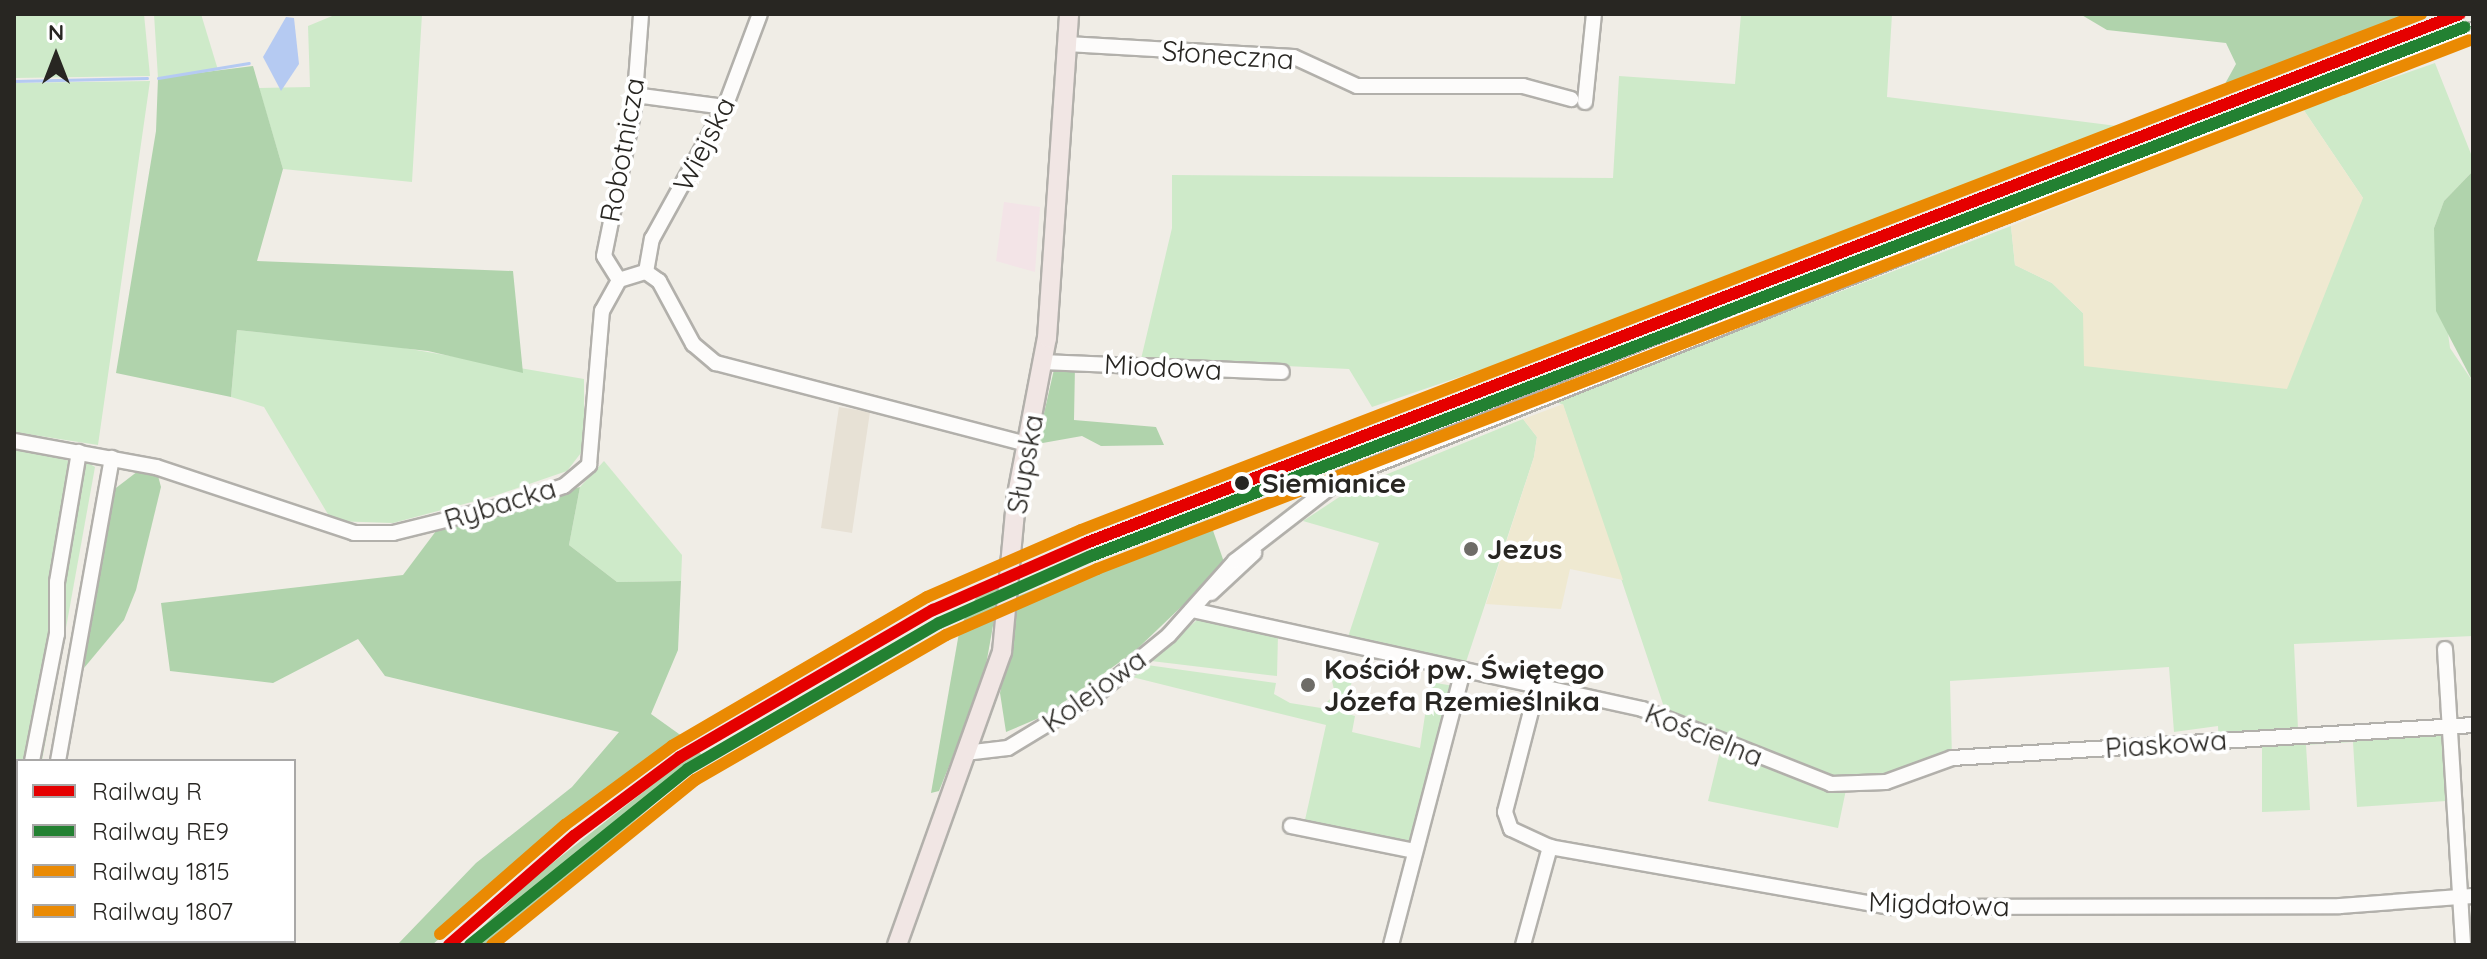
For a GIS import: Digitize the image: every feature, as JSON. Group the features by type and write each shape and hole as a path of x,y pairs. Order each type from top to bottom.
{"main road":[{"name":"Słupska","path":"897,945 997,669 1028,444 1043,362 1069,14"}],"street":[{"name":"Robotnicza","path":"619,280 604,256 635,95 641,14"},
{"name":"Wiejska","path":"646,272 652,239 725,107 760,14"},
{"name":"Słoneczna","path":"1067,44 1294,57 1357,86 1523,86 1578,100 1594,14"},
{"name":"Kolejowa","path":"965,753 990,754 1049,727 1126,672 1315,495 1380,460 2473,30"},
{"path":"635,95 725,107"},
{"path":"619,280 646,272 659,281 693,344 716,363 1028,444"},
{"name":"Rybacka","path":"14,441 112,458 354,533 416,529 564,486 585,472 595,451 598,331 619,280"},
{"name":"Miodowa","path":"1043,362 1282,372"},
{"path":"32,759 57,634 57,582 79,452"},
{"path":"58,759 112,458"},
{"name":"Kościelna","path":"1192,610 1462,674 1667,716 1797,775 1831,784 1886,782"},
{"path":"2445,649 2449,727 2469,897 2463,945"},
{"path":"1391,945 1462,674"},
{"name":"Migdałowa","path":"1537,688 1505,812 1511,829 1550,847 1890,907 2340,906 2469,897"},
{"name":"Piaskowa","path":"1886,782 1952,758 2473,725"},
{"path":"1291,826 1415,851"},
{"path":"1523,945 1550,847"}],"shaded area":[{"path":"1004,202 1040,207 1035,272 996,261"},
{"path":"839,407 870,412 852,533 821,528"},
{"path":"16,938 16,943 195,945 14,945"}],"green space":[{"path":"14,14 144,14 150,76 14,78"},
{"path":"154,14 201,14 218,70 158,78"},
{"path":"337,14 422,14 412,182 283,169 259,88 310,87 308,26"},
{"path":"1741,14 1892,14 1887,97 2125,127 1664,307 1372,407 1349,369 1141,359 1172,228 1172,175 1613,178 1619,76 1735,84"},
{"path":"2080,14 2423,14 2221,91 2236,64 2226,43 2107,30"},
{"path":"2435,63 2473,159 2473,171 2444,201 2434,228 2450,348 2473,382 2473,636 2294,644 2298,729 2454,722 2461,800 2357,807 2353,742 2306,745 2310,810 2262,812 2262,747 2219,750 2218,726 2174,732 2169,667 1950,681 1952,758 1847,785 1838,828 1708,801 1723,739 1667,716 1563,405 1555,401 2011,226 2015,265 2052,283 2083,313 2363,198 2303,109"},
{"path":"253,66 283,169 257,261 513,271 523,373 428,351 237,330 231,397 116,373 156,131 158,78"},
{"path":"150,81 98,445 14,432 14,83"},
{"path":"2473,171 2473,382 2436,311 2434,228 2444,201"},
{"path":"237,330 387,345 584,379 584,449 567,471 494,496 393,523 332,521 264,407 231,397"},
{"path":"1055,365 1075,366 1074,420 1156,427 1164,445 1101,446 1082,436 1037,444"},
{"path":"1523,419 1537,437 1534,457 1463,671 1345,646 1379,543 1303,521 1353,488"},
{"path":"14,446 73,462 56,612 29,759 16,759 14,819"},
{"path":"82,459 95,467 42,759 35,759"},
{"path":"604,461 682,555 681,581 617,582 569,545 580,487"},
{"path":"142,468 157,472 161,487 136,590 124,620 84,668 112,491"},
{"path":"580,487 569,545 617,582 681,581 678,650 651,714 686,739 598,799 432,945 397,945 476,863 572,787 619,732 385,676 358,639 273,683 170,671 161,603 403,575 439,527"},
{"path":"1209,519 1225,565 1135,651 1046,715 1006,732 1000,693 1018,596"},
{"path":"1000,586 983,682 939,791 931,793 960,627 977,596"},
{"path":"1197,620 1278,635 1277,676 1151,661"},
{"path":"1338,662 1355,666 1345,713 1355,716 1352,732 1420,748 1430,682 1454,686 1413,845 1305,820 1326,725 1132,677 1147,665 1276,683 1274,694 1290,703 1321,708 1335,694 1330,672"},
{"path":"697,750 706,759 492,945 464,945 532,879"}],"sand":[{"path":"2303,109 2363,198 2287,389 2084,366 2083,313 2052,283 2015,265 2011,226"},
{"path":"1563,404 1623,580 1570,569 1561,609 1486,604 1534,457 1537,437 1523,419"}],"water":[{"path":"286,17 294,18 299,64 281,91 263,57"}],"waterway":[{"path":"158,78 249,63"},
{"path":"14,81 147,78"}],"rail line":[{"name":"1815","path":"440,934 565,825 672,746 927,597 1081,530 2421,14"},
{"name":"R","path":"449,945 574,836 680,757 933,610 1086,543 2460,14"},
{"name":"RE9","path":"470,945 688,769 939,623 1091,556 2465,27"},
{"name":"1807","path":"492,945 695,780 946,635 1097,569 2470,40"}],"place":[{"name":"Siemianice","path":"1242,483"},
{"name":"Jezus","path":"1471,549"},
{"name":"Kościół pw. Świętego Józefa Rzemieślnika","path":"1308,685"}]}
